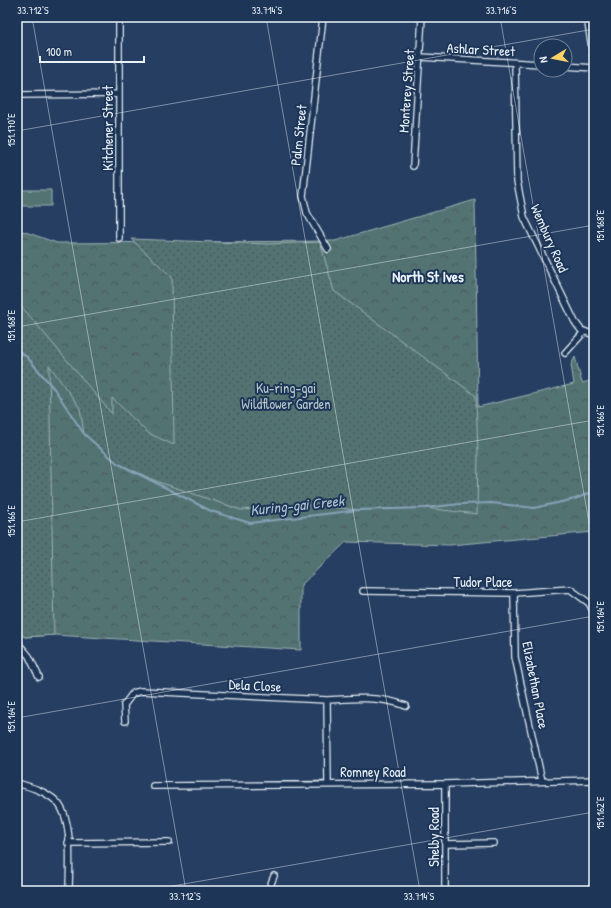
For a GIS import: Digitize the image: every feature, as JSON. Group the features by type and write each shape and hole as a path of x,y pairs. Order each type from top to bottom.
{"street":[{"name":"Kitchener Street","path":"119,17 119,238"},
{"name":"Palm Street","path":"323,17 303,196 307,213 328,250"},
{"name":"Monterey Street","path":"413,166 422,17"},
{"path":"587,17 594,61"},
{"name":"Ashlar Street","path":"420,58 533,64"},
{"name":"Wembury Road","path":"515,63 517,181 524,217 575,322 584,332"},
{"path":"573,67 594,68"},
{"path":"17,95 118,94"},
{"path":"565,353 584,332 594,335"},
{"name":"Tudor Place","path":"363,591 514,593 570,589 589,603 593,611"},
{"name":"Elizabethan Place","path":"514,593 515,657 542,781"},
{"path":"17,642 29,656 39,677"},
{"name":"Dela Close","path":"125,721 124,705 133,693 141,691 327,700 345,699 393,701 406,706"},
{"path":"327,700 328,783"},
{"name":"Romney Road","path":"153,786 328,783 445,784 594,780"},
{"path":"17,782 38,789 57,802 65,817 68,843 69,891"},
{"name":"Shelby Road","path":"445,784 445,891"},
{"path":"68,843 169,842"},
{"path":"446,844 494,843"},
{"path":"268,891 274,876"}],"green space":[{"path":"19,190 51,190 51,206 19,206"},
{"path":"475,200 478,407 574,384 571,365 575,357 582,383 594,380 594,532 450,545 346,542 301,585 301,650 54,635 25,637 17,633 17,229 57,243 335,241"},
{"name":"Ku-ring-gai Wildflower Garden","path":"131,239 269,244 320,242 334,291 476,396 478,454 477,514 425,508 358,510 313,505 241,510 156,481 117,463 84,434 80,408 49,365 54,635 25,637 17,633 17,303 112,414 112,398 148,433 174,445 172,277"}],"waterway":[{"name":"Kuring-gai Creek","path":"17,349 27,357 55,390 84,434 117,463 211,511 250,523 358,510 425,508 460,504 492,503 534,508 575,499 594,491"}],"district":[{"name":"North St Ives","path":"428,276"}]}
